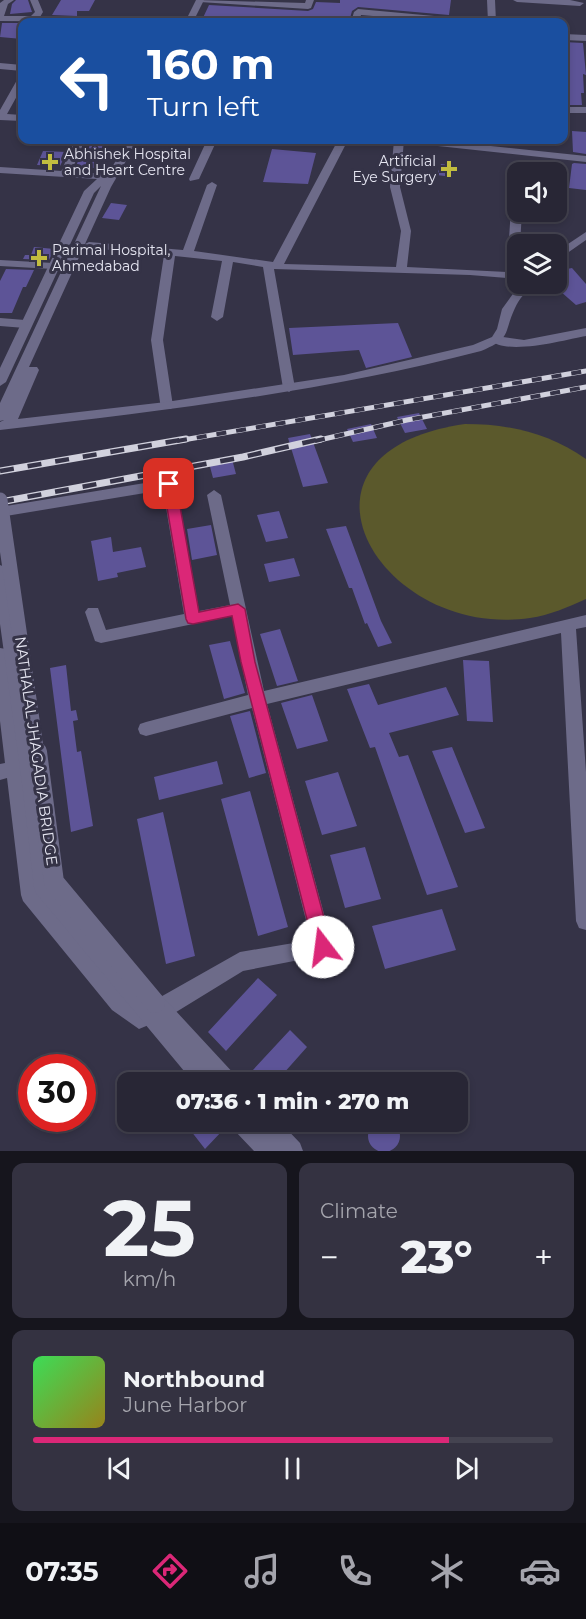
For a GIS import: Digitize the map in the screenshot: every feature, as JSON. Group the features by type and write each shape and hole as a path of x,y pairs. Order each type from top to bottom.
{"street":[{"path":"34,0 39,12 35,18"},
{"path":"191,18 200,0 308,6 310,0"},
{"path":"356,18 362,0"},
{"path":"491,0 492,18"},
{"path":"517,0 582,3"},
{"path":"5,2 0,17 18,18"},
{"path":"358,12 405,18"},
{"path":"568,37 586,38"},
{"path":"0,66 18,68"},
{"path":"18,87 1,117 18,118"},
{"path":"568,110 586,110"},
{"path":"65,174 78,144"},
{"path":"0,399 106,182 130,144"},
{"path":"194,179 210,144"},
{"path":"289,388 272,265 341,144"},
{"path":"399,144 395,188 406,231 401,270"},
{"path":"491,144 519,151 586,159"},
{"path":"518,162 519,151"},
{"path":"0,170 65,174 106,182"},
{"path":"3,423 112,193 106,182"},
{"path":"0,382 89,190 106,182"},
{"path":"3,423 106,182"},
{"path":"187,254 212,184"},
{"path":"567,250 586,235"},
{"path":"89,245 228,258 272,265 507,276"},
{"path":"166,406 157,340 170,252"},
{"path":"217,317 228,258"},
{"path":"0,263 53,266"},
{"path":"496,340 503,329 512,302 518,294"},
{"path":"0,322 25,324"},
{"path":"3,423 166,406 344,380 477,348 496,340 524,344 586,332"},
{"path":"0,512 169,484 193,619"},
{"path":"0,654 8,770 30,895 119,1003 139,1019 240,962 323,947 258,700 214,495"},
{"name":"NATHALAL JHAGADIA BRIDGE","path":"0,500 54,882 152,1010"},
{"name":"NATHALAL JHAGADIA BRIDGE","path":"0,572 31,783 43,887 152,1010"},
{"path":"93,612 101,637 238,609"},
{"path":"146,729 586,621"},
{"path":"568,625 584,845 586,921"},
{"path":"152,1010 200,1072"},
{"path":"152,1010 217,1072"},
{"path":"251,1132 268,1151"},
{"path":"274,1132 292,1151"}],"shaded area":[{"path":"465,424 513,428 543,436 586,459 586,599 552,613 530,618 476,617 429,601 391,574 367,540 360,503 371,469 405,441"}],"building":[{"path":"16,0 28,0 32,12 10,14 12,4"},
{"path":"61,0 95,0 89,11 77,11 77,16 52,15"},
{"path":"340,0 451,0 449,15 358,7 352,11 350,18 203,18 209,5 308,11 313,9 316,2 340,3"},
{"path":"2,23 18,23 18,39 0,37"},
{"path":"568,42 583,43 586,75 583,74 582,105 568,105"},
{"path":"572,131 586,132 586,154 573,152"},
{"path":"90,144 108,144 94,168 76,166 82,152 87,152"},
{"path":"272,149 316,153 308,184 263,182"},
{"path":"43,151 67,152 60,166 37,165"},
{"path":"574,163 586,164 586,190 569,188"},
{"path":"441,164 456,166 452,177 437,175"},
{"path":"111,203 127,205 119,220 102,218"},
{"path":"34,247 54,249 49,260 23,259 25,255 31,255"},
{"path":"572,268 586,284 586,302 576,305 563,294 567,294 567,269"},
{"path":"6,269 34,270 26,287 23,287 12,313 0,313 0,281"},
{"path":"398,323 412,357 366,368 359,350 293,355 289,328"},
{"path":"419,413 427,429 405,433 397,417"},
{"path":"371,424 377,438 353,442 347,429"},
{"path":"310,434 328,483 303,487 288,438"},
{"path":"232,459 236,474 213,478 209,463"},
{"path":"279,511 288,538 266,542 257,515"},
{"path":"211,525 217,555 192,560 187,529"},
{"path":"346,526 381,621 392,643 378,647 367,623 365,624 352,588 349,588 326,529"},
{"path":"111,537 113,552 141,547 146,567 117,573 118,577 98,581 91,541"},
{"path":"294,558 300,576 269,582 264,564"},
{"path":"280,629 298,681 277,686 260,634"},
{"path":"230,641 245,693 224,699 209,645"},
{"path":"463,660 489,661 493,722 467,721"},
{"path":"66,665 71,711 76,710 78,720 73,721 77,752 81,751 93,826 71,832 50,668"},
{"path":"369,684 378,705 446,687 459,715 389,733 399,757 408,755 458,887 427,895 375,747 370,748 347,689"},
{"path":"312,695 328,741 297,749 281,703"},
{"path":"250,711 266,773 249,778 230,716"},
{"path":"452,747 485,828 465,833 432,751"},
{"path":"217,761 223,784 159,800 154,777"},
{"path":"338,772 357,826 322,835 305,781"},
{"path":"250,791 288,927 258,936 221,799"},
{"path":"163,812 195,956 166,964 137,819"},
{"path":"365,847 381,899 345,908 330,855"},
{"path":"442,909 456,950 385,969 372,926"},
{"path":"258,978 277,995 226,1051 208,1032"},
{"path":"290,1030 307,1047 285,1072 252,1071"},
{"path":"192,1132 221,1132 205,1149"},
{"path":"369,1132 399,1132 400,1136 399,1142 390,1151 378,1151 369,1142"}],"railway":[{"path":"177,441 586,371"},
{"path":"315,441 407,420 586,387"},
{"path":"0,471 186,439"},
{"path":"0,502 243,457 321,439"}],"place":[{"name":"Abhishek Hospital and Heart Centre","path":"50,162"},
{"name":"Artificial Eye Surgery","path":"449,169"},
{"name":"Parimal Hospital, Ahmedabad","path":"39,258"}],"route":[{"path":"169,484 193,619 238,609 248,662 323,947"}]}
